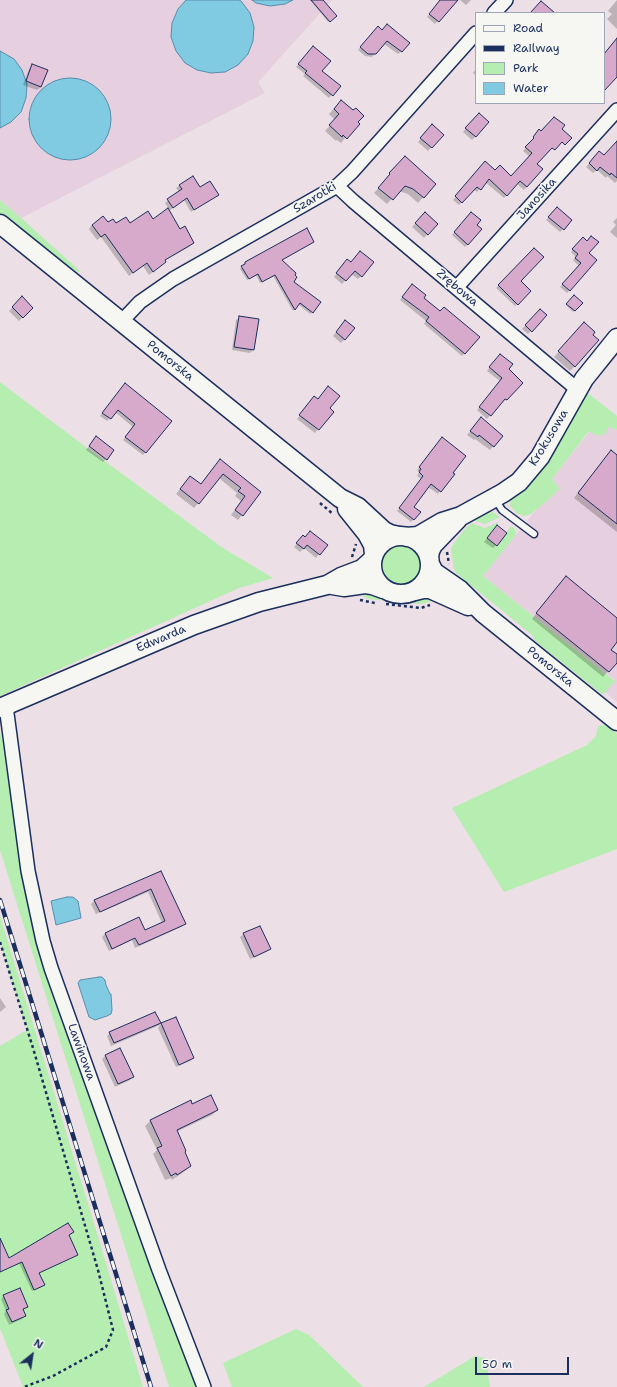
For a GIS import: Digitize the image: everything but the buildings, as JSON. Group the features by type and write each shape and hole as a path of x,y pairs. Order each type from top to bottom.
{"street":[{"path":"495,12 506,0"},
{"name":"Szarotki","path":"121,322 140,302 173,279 337,186 352,172 475,34"},
{"name":"Janosika","path":"457,287 617,110"},
{"name":"Zrębowa","path":"337,186 578,390"},
{"name":"Pomorska","path":"0,224 340,498 358,506 384,531 390,534 402,536"},
{"name":"Krokusowa","path":"402,536 418,536 442,522 461,516 503,493 519,482 534,466 578,390 599,359 617,338"},
{"name":"Pomorska","path":"340,498 350,514 367,534 373,545 373,557"},
{"name":"Krokusowa","path":"429,561 430,551 433,545 461,516"},
{"path":"402,536 412,538 422,546 429,561 429,570 424,582 414,591 402,595 389,592 384,589 375,579 371,567 373,557 381,543 386,540 402,536"},
{"name":"Edwarda","path":"3,707 200,622 259,602 327,585 341,577 362,569 373,557"},
{"name":"Pomorska","path":"429,561 434,572 460,590 483,614 617,721"},
{"name":"Edwarda","path":"327,585 344,587 372,584 384,589"},
{"name":"Pomorska","path":"414,591 430,589 483,614"},
{"name":"Lawinowa","path":"3,707 28,871 43,941 51,968 159,1270 204,1387"}],"lane":[{"path":"494,497 502,510 534,534"}],"path":[{"path":"316,499 334,515"},
{"path":"351,561 357,539"},
{"path":"0,942 35,1054 98,1270 113,1330 106,1347 53,1376 24,1387"}],"shaded area":[{"path":"0,0 332,0 258,82 265,93 21,218 0,200"},
{"path":"608,427 617,430 617,702 605,692 615,680 483,576 535,511 559,488 552,479 590,431"}],"green space":[{"path":"0,200 80,271 77,272 70,267 61,264 0,215"},
{"path":"0,382 223,548 273,578 239,588 0,696"},
{"path":"584,390 617,416 617,430 608,427 605,435 595,435 589,431 552,479 559,489 531,514 524,516 518,514 510,506 511,498"},
{"path":"487,510 500,517 485,524 470,519"},
{"path":"499,522 487,538 497,546 511,526 515,529 516,535 483,576 615,681 603,695 535,641 532,635 456,573 451,549 464,530 471,523 485,528"},
{"path":"401,545 415,551 421,565 415,579 401,585 387,579 381,565 387,551"},
{"path":"365,589 396,600 434,596 429,602 421,604 368,599 361,593"},
{"path":"606,725 617,734 617,849 504,892 452,808 587,745 596,736 598,726"},
{"path":"0,733 6,747 24,879 197,1387 169,1387 0,850"},
{"path":"0,916 143,1387 23,1387 0,1328 0,1046 27,1030 0,942"},
{"path":"296,1329 309,1335 363,1387 232,1387 223,1363"},
{"path":"475,1356 486,1358 490,1387 424,1387"}],"water":[{"path":"186,0 241,1 250,13 254,27 253,41 248,54 238,65 225,72 211,73 197,70 185,63 176,51 171,37 172,23 178,9"},
{"path":"252,0 293,0 285,4 270,6 256,3"},
{"path":"0,51 14,59 22,70 27,84 26,98 21,112 11,122 0,128"},
{"path":"70,78 86,81 99,90 108,103 111,119 108,135 99,148 86,157 70,160 54,157 41,148 32,135 29,119 32,103 41,90 54,81"},
{"path":"73,897 78,901 81,918 56,925 51,901"},
{"path":"102,977 105,980 111,994 112,1010 111,1014 95,1020 89,1017 78,983 80,980"}],"railway":[{"path":"0,900 151,1387"}]}
